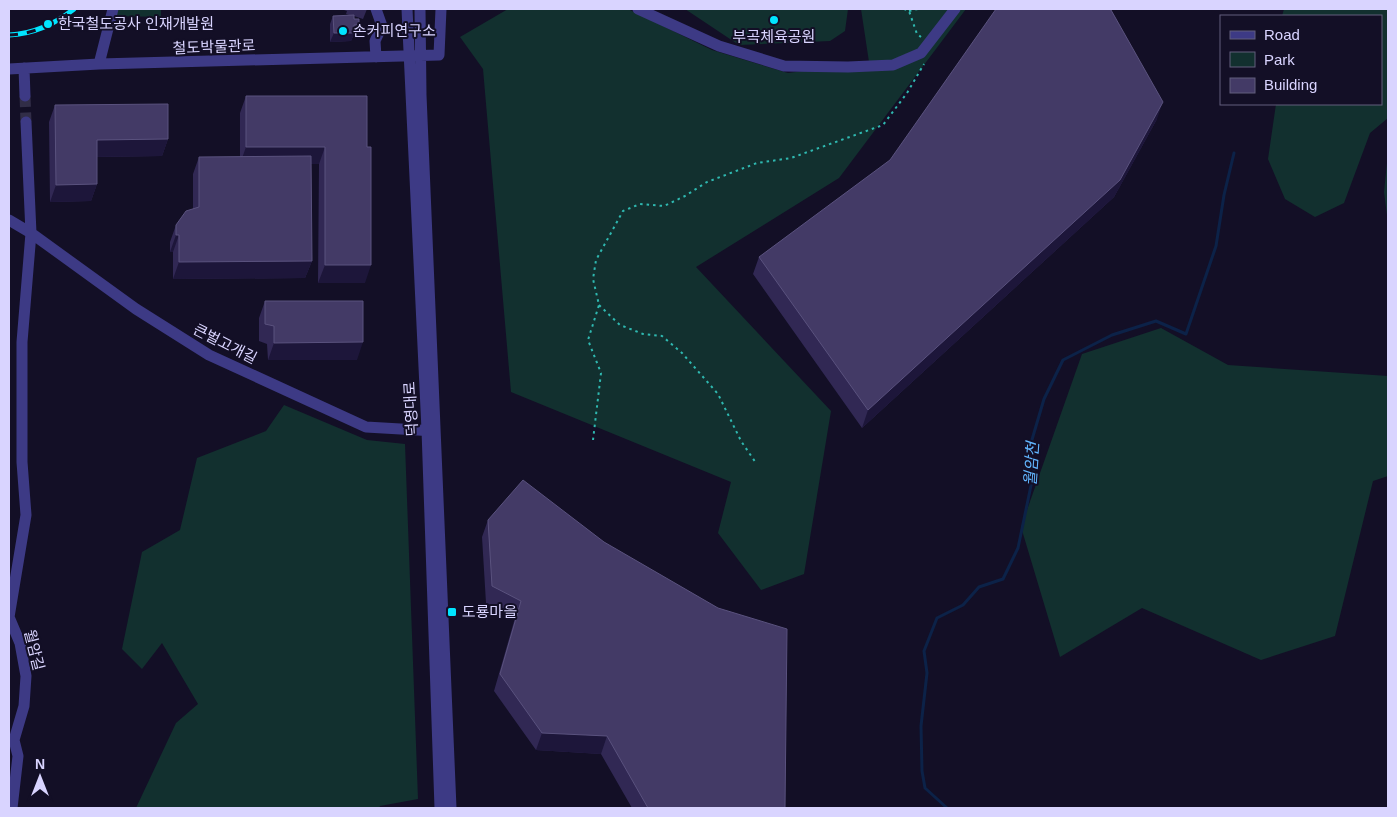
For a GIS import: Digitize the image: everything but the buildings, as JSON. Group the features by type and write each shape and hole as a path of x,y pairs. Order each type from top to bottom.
{"street":[{"path":"99,64 113,9"},
{"path":"376,9 382,26 375,41 376,58"},
{"name":"덕영대로","path":"406,9 432,430 451,808"},
{"name":"덕영대로","path":"420,9 440,808"},
{"path":"421,56 439,56 440,9"},
{"path":"638,9 719,46 784,66 893,65 921,53 955,9"},
{"name":"철도박물관로","path":"9,69 99,64 421,56"},
{"path":"24,68 25,96"},
{"name":"월암길","path":"12,808 18,756 14,740 24,706 26,676 20,643 9,617 26,515 22,462 22,342 31,233 26,122"},
{"name":"큰벌고개길","path":"9,220 31,233 136,309 209,355 366,427 432,430"}],"path":[{"path":"904,9 910,11 918,9"},
{"path":"593,440 601,373 588,340 599,304 593,279 596,260 623,211 640,204 664,206 686,196 707,182 757,163 791,158 883,125 907,93 927,57 929,43 917,34 910,11"},
{"path":"599,304 620,325 643,334 662,336 682,353 718,394 741,441 756,462"}],"green space":[{"path":"119,9 161,9 161,17 115,16"},
{"path":"508,9 628,9 712,50 788,73 869,62 861,9 966,9 839,178 696,267 831,411 804,574 761,590 718,533 731,482 511,392 483,69 460,37"},
{"name":"부곡체육공원","path":"685,9 848,9 845,31 830,41 739,45"},
{"path":"1284,9 1388,9 1388,118 1370,133 1344,203 1315,217 1285,199 1268,159 1276,105 1382,105 1382,15 1282,15"},
{"path":"1388,153 1388,223 1384,192"},
{"path":"1161,328 1228,365 1388,376 1388,476 1373,481 1335,636 1261,660 1142,608 1060,657 1021,527 1082,354"},
{"path":"284,405 367,440 405,444 418,799 380,806 379,808 136,808 176,723 198,704 162,643 142,669 122,649 142,552 180,530 197,458 266,431"}],"waterway":[{"name":"월암천","path":"947,808 925,788 922,771 921,726 927,673 924,651 937,618 963,605 979,587 1003,579 1018,548 1034,471 1031,443 1044,399 1063,360 1112,335 1156,321 1186,334 1216,246 1224,195 1234,153"}],"tunnel":[{"path":"25,96 26,122"}],"railway":[{"path":"9,35 27,33 44,27 74,9"}],"place":[{"name":"부곡체육공원","path":"774,20"},
{"name":"한국철도공사 인재개발원","path":"48,24"},
{"name":"손커피연구소","path":"343,31"},
{"name":"도룡마을","path":"452,612"}]}
